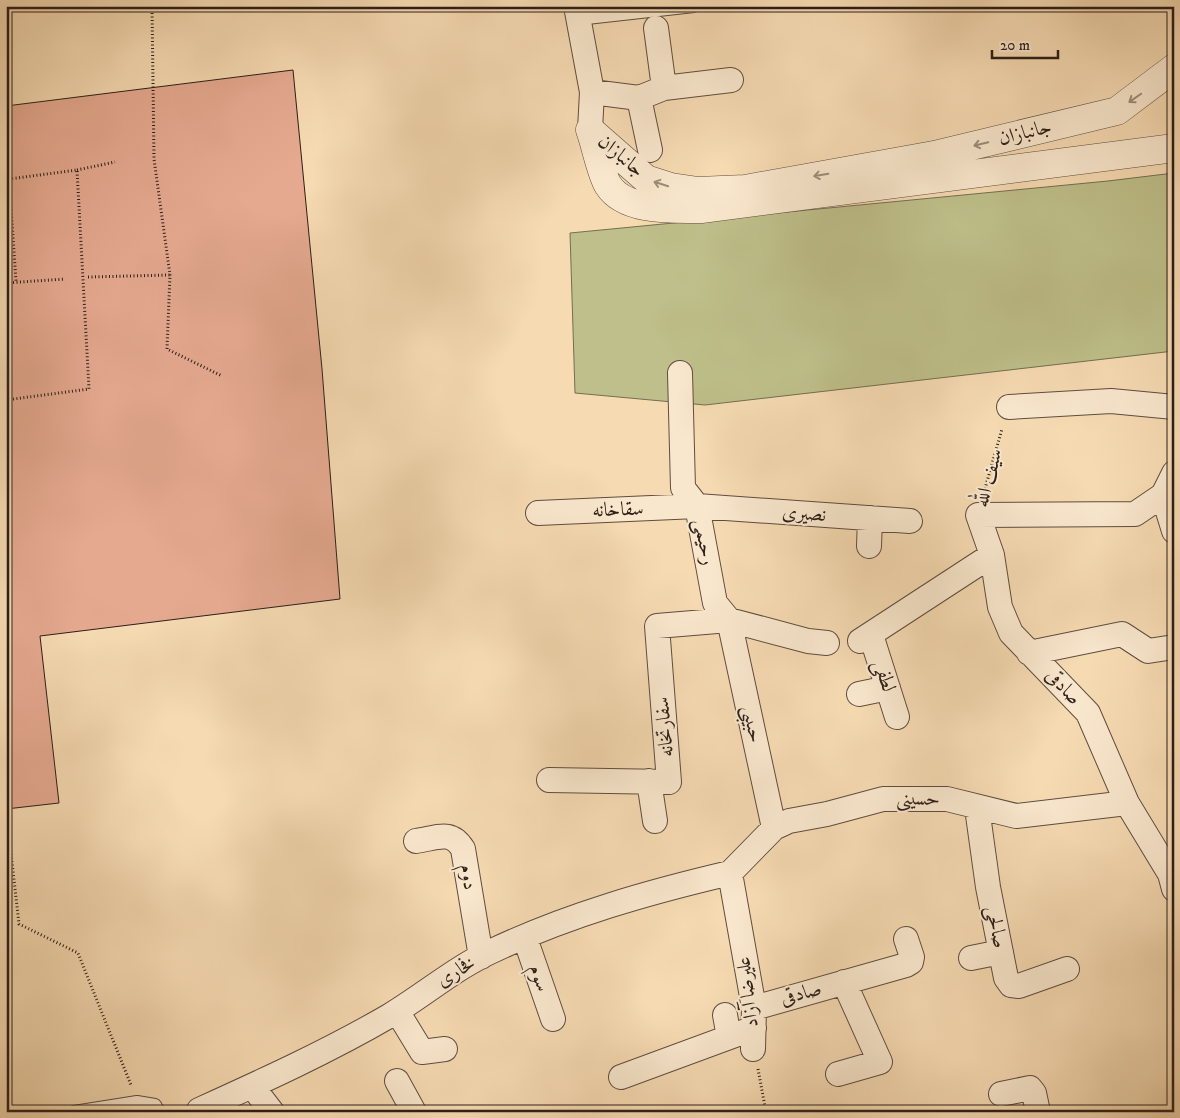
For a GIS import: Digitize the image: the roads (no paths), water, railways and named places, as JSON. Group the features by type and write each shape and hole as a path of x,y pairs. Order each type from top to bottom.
{"street":[{"path":"577,12 592,92 590,130"},
{"path":"656,28 664,88"},
{"name":"جانبازان","path":"590,130 646,179 670,187 698,191 744,189 934,155 1117,111 1174,68"},
{"path":"592,92 639,98 664,88 731,80"},
{"path":"639,98 650,150"},
{"name":"جانبازان","path":"590,130 608,186 630,204 665,209 701,209 1174,148"},
{"name":"رحیمی","path":"680,373 683,488 697,506 716,603 729,620"},
{"path":"1009,407 1111,401 1174,408"},
{"path":"1174,473 1163,495 1174,531"},
{"name":"سیف الله","path":"994,566 978,515 1135,514 1163,495"},
{"name":"سقاخانه","path":"538,513 697,506"},
{"name":"نصیری","path":"697,506 910,521"},
{"path":"869,546 870,518"},
{"name":"لطفی","path":"897,717 888,688 865,638 994,566"},
{"name":"صادقی","path":"994,566 1000,607 1011,633 1088,713 1128,803 1172,879"},
{"path":"729,620 808,641 827,643"},
{"name":"سفارتخانه","path":"549,780 669,782 656,626 729,620"},
{"name":"حبیبی","path":"729,620 774,828"},
{"path":"1029,653 1122,634 1148,651 1174,646"},
{"path":"859,694 888,688"},
{"path":"649,781 655,821"},
{"name":"حسینی","path":"730,873 774,828 790,821 827,814 883,798 947,799 977,808 1016,816 1128,803"},
{"name":"صالحی","path":"977,808 988,887 1006,978 1012,986 1019,986 1067,969"},
{"name":"دوم","path":"416,840 452,836 457,839 463,849 481,958"},
{"name":"فخاری","path":"199,1110 252,1086 397,1010 437,983 481,958 525,938 630,898 730,873"},
{"name":"علیرضا آزاد","path":"730,873 754,1028"},
{"name":"سوم","path":"525,938 553,1019"},
{"name":"صادقی","path":"754,1028 844,982 911,962 912,958 906,939"},
{"path":"971,958 1001,952"},
{"path":"838,1074 880,1062 844,982"},
{"path":"397,1010 422,1052 445,1049"},
{"path":"620,1077 727,1026 754,1028"},
{"path":"397,1081 414,1112"},
{"path":"252,1086 272,1112"},
{"path":"1001,1094 1030,1088 1034,1094 1038,1112"}],"lane":[{"path":"577,12 694,6"},
{"path":"74,1112 138,1102 156,1105 159,1112"}]}
